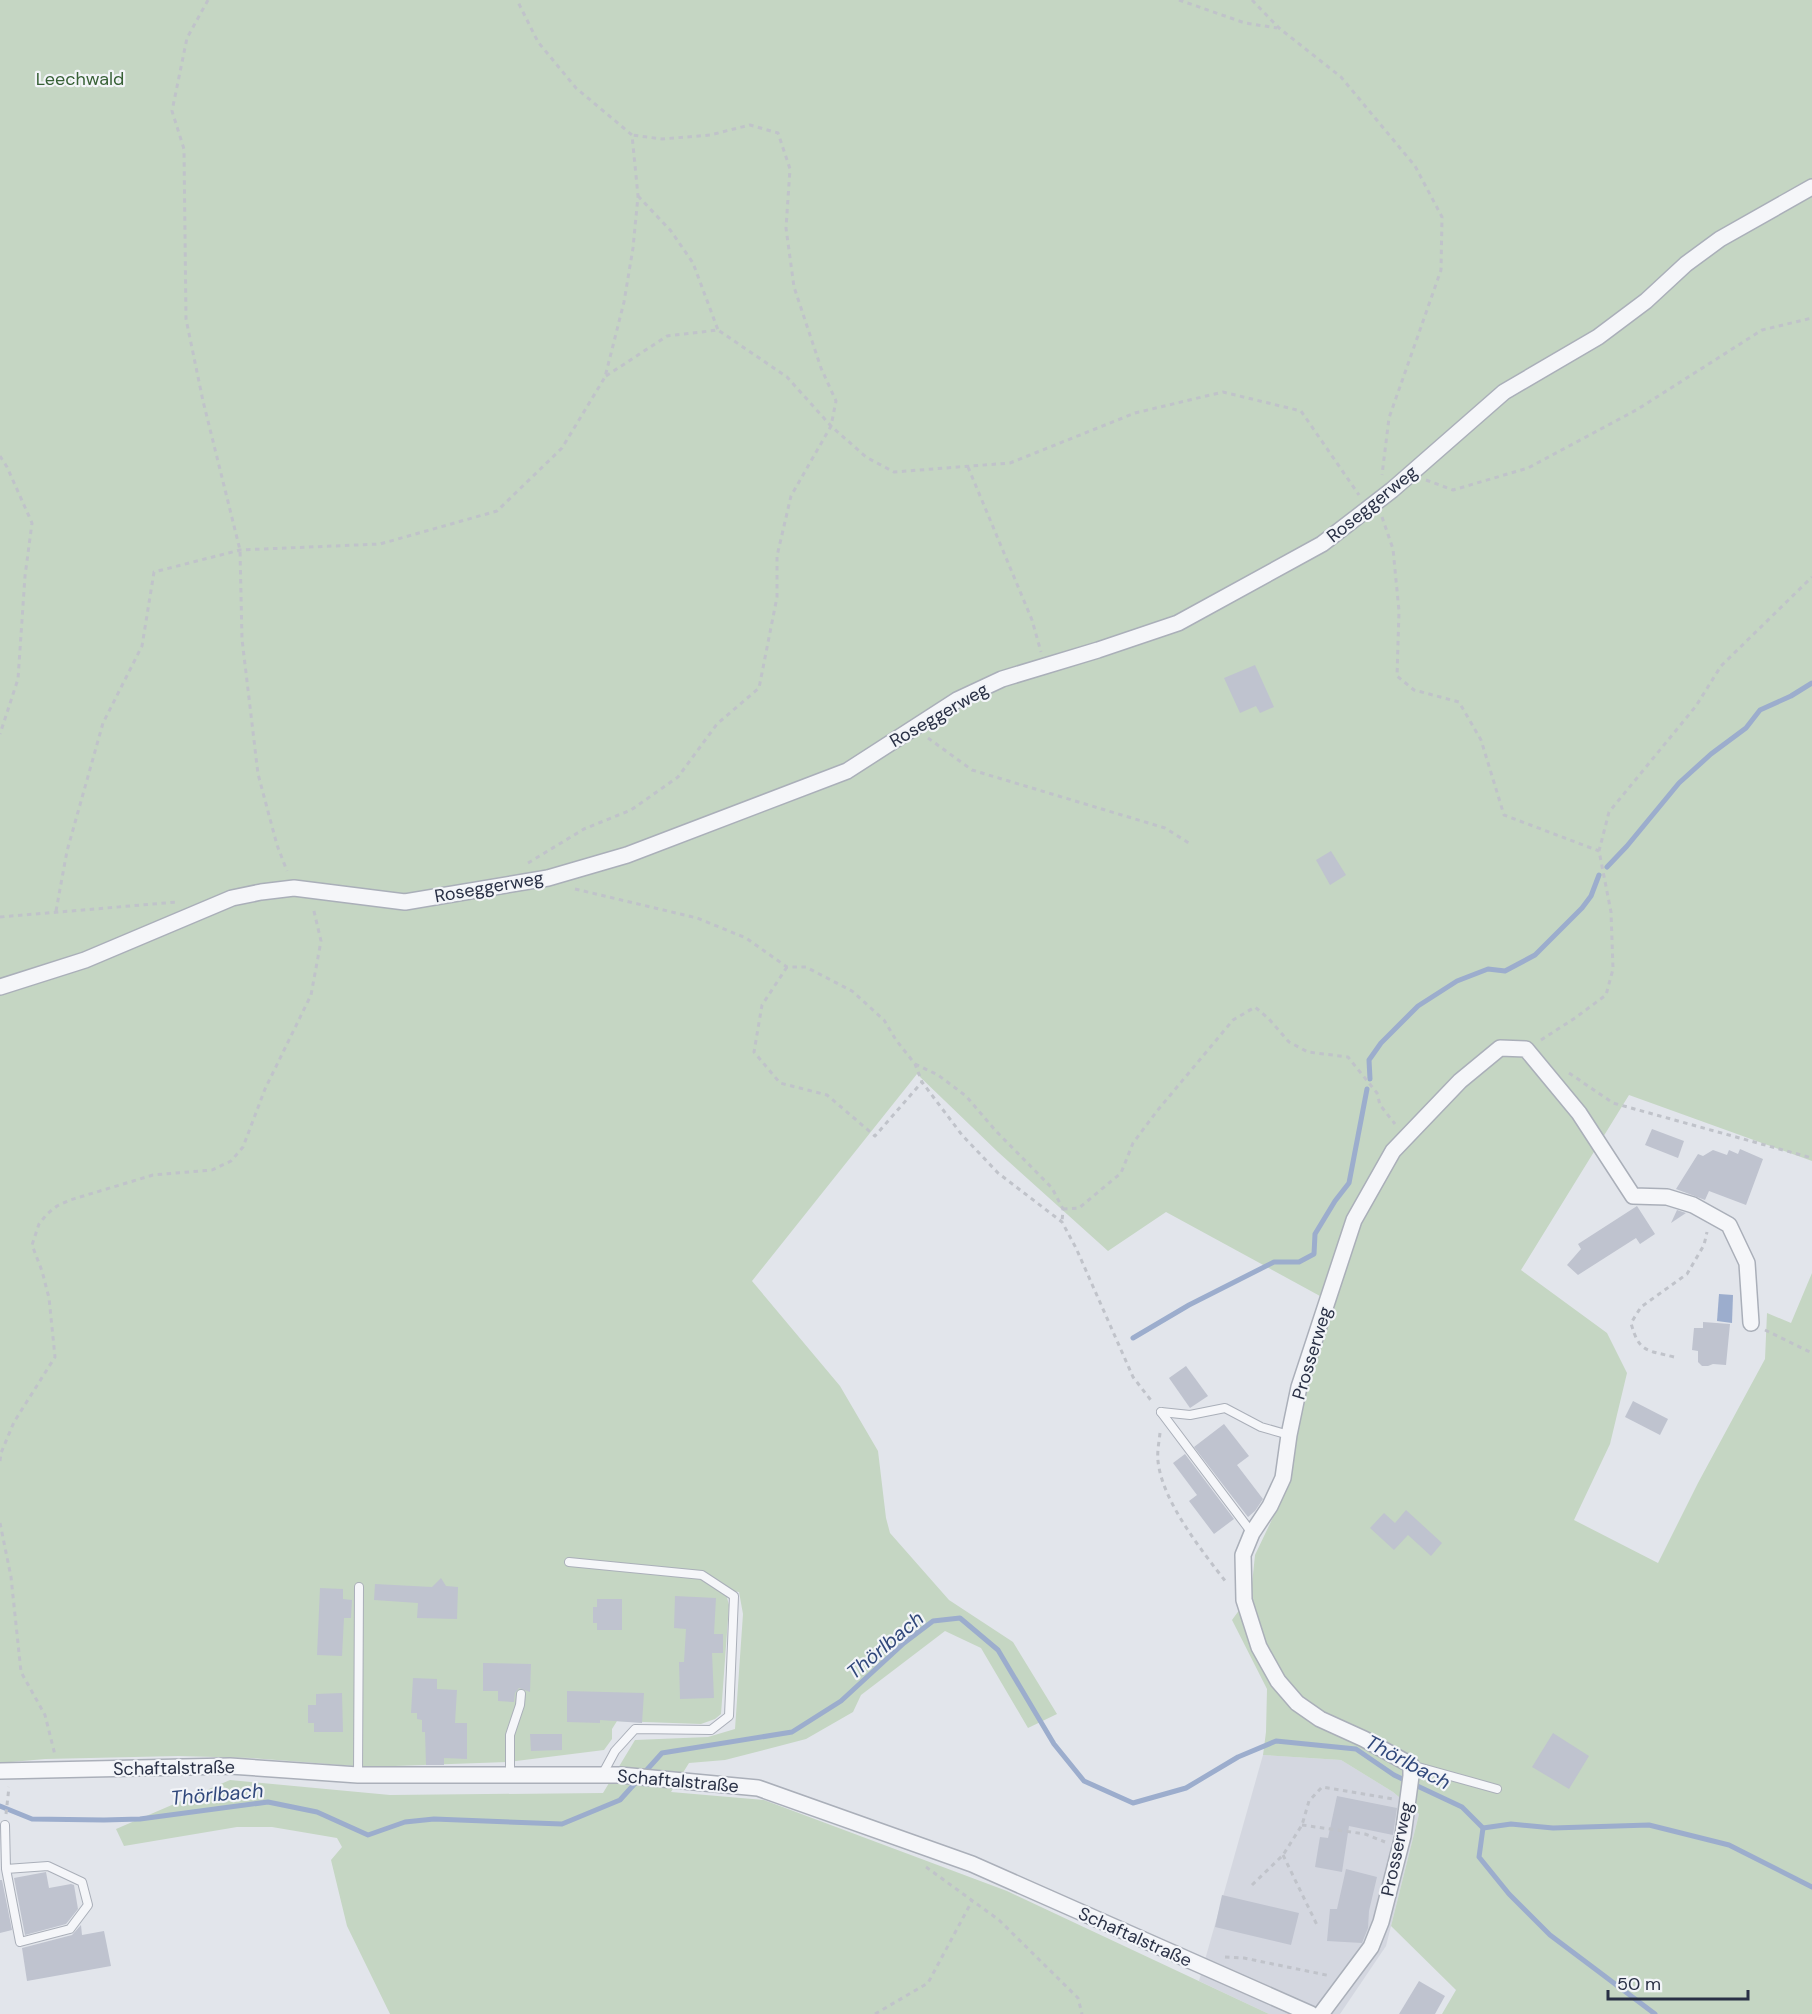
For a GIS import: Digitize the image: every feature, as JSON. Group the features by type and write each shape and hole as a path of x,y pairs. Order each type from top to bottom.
{"street":[{"name":"Roseggerweg","path":"0,987 85,960 232,898 261,891 294,888 405,902 548,878 627,855 847,771 957,700 1002,679 1178,623 1322,544 1373,506 1504,392 1598,337 1646,301 1686,264 1720,239 1812,187"},
{"name":"Prosserweg","path":"1321,2014 1371,1947 1381,1922 1400,1849 1411,1771 1364,1738 1320,1719 1297,1703 1278,1681 1259,1647 1244,1600 1243,1555 1252,1533 1270,1506 1283,1478 1299,1387 1354,1220 1393,1151 1460,1081 1500,1048 1526,1049"},
{"path":"1526,1049 1579,1113 1633,1196 1667,1197 1693,1205 1729,1225 1746,1263 1751,1323"},
{"name":"Schaftalstraße","path":"0,1771 230,1766 358,1775 620,1775 758,1788 972,1864 1311,2014"}],"lane":[{"path":"1161,1412 1190,1415 1225,1408 1261,1427 1289,1435"},
{"path":"1161,1412 1252,1533"},
{"path":"569,1562 702,1575 734,1596 729,1716 711,1730 635,1729 615,1751 601,1776"},
{"path":"358,1775 359,1587"},
{"path":"510,1776 510,1735 520,1705 520,1694"},
{"path":"1411,1771 1497,1789"},
{"path":"6,1826 6,1869 20,1942 70,1929 88,1905 82,1882 48,1866 6,1869"}],"path":[{"path":"208,0 187,38 172,111 184,149 186,319 203,401 240,550 242,639 258,774 277,845 294,888"},
{"path":"517,0 538,42 576,88 632,135 662,139 710,135 750,125 778,133 790,169 786,228 794,286 821,368 836,401 831,426 790,496 777,556 777,597 759,688 717,724 678,777 631,810 584,829 526,864"},
{"path":"1179,0 1245,23 1279,28"},
{"path":"1252,0 1279,28 1341,77 1415,166 1442,217 1441,270 1389,418 1384,464 1373,506"},
{"path":"56,911 67,851 103,723 142,646 154,572 240,550 380,544 497,511 562,448 605,377 624,302 633,248 638,196 632,135"},
{"path":"638,196 671,231 693,263 718,330 787,377 831,426 866,457 894,472 1010,464 1135,413 1223,392 1301,411 1373,506 1393,549 1399,611 1397,676 1414,690 1459,702 1481,741 1504,815 1599,851"},
{"path":"1410,475 1454,490 1528,468 1638,409 1762,330 1812,318"},
{"path":"605,377 667,336 718,330"},
{"path":"0,456 32,523 25,576 18,679 0,734"},
{"path":"968,467 1032,620 1044,666"},
{"path":"1526,1049 1606,995 1613,969 1611,912 1599,851 1609,812 1696,706 1721,666 1812,577"},
{"path":"914,728 972,770 1165,828 1192,845"},
{"path":"574,888 697,918 746,938 787,968 806,967 852,992 884,1020 915,1064 922,1082 962,1135 998,1173 1062,1222 1076,1248 1133,1377 1161,1412 1158,1462 1167,1490 1192,1538 1230,1587 1244,1600"},
{"path":"0,1461 14,1422 55,1357 49,1298 32,1245 39,1224 46,1214 70,1200 153,1176 212,1170 231,1161 243,1147 265,1089 310,995 321,941 310,891"},
{"path":"0,917 185,901"},
{"path":"787,968 762,1005 754,1052 780,1083 828,1095 875,1136 922,1082"},
{"path":"1063,1209 1079,1208 1121,1173 1133,1143 1157,1111 1233,1020 1255,1007 1289,1042 1308,1052 1348,1057 1377,1093 1380,1105 1408,1136"},
{"path":"915,1064 938,1075 966,1096 995,1130 1052,1188 1063,1209 1062,1222"},
{"path":"1562,1068 1614,1103 1812,1158"},
{"path":"1674,1358 1645,1350 1635,1339 1631,1323 1641,1307 1687,1274 1704,1245 1711,1215"},
{"path":"1751,1323 1812,1353"},
{"path":"0,1523 11,1577 21,1672 45,1715 59,1770"},
{"path":"1252,1885 1283,1855 1302,1825 1309,1801 1322,1787 1408,1802"},
{"path":"1302,1825 1365,1834 1400,1849"},
{"path":"1283,1855 1318,1927"},
{"path":"924,1865 999,1920 1078,1998 1082,2014"},
{"path":"875,2014 928,1983 972,1901"},
{"path":"1198,1965 1218,1956 1244,1958 1347,1980"}],"shaded area":[{"path":"1263,1755 1341,1760 1393,1792 1419,1814 1386,1946 1340,2014 1269,2014 1199,1981"}],"green space":[{"name":"Leechwald","path":"0,0 1812,0 1812,1161 1629,1095 1521,1270 1607,1333 1627,1373 1610,1444 1574,1520 1658,1563 1765,1359 1767,1313 1791,1323 1812,1273 1812,2014 1442,2014 1456,1990 1391,1926 1419,1814 1393,1792 1341,1760 1263,1755 1267,1689 1232,1620 1251,1594 1255,1555 1276,1511 1274,1479 1320,1296 1166,1212 1108,1251 998,1152 917,1074 752,1281 840,1386 878,1451 890,1533 949,1600 1013,1642 1057,1714 1028,1728 981,1648 945,1631 861,1695 853,1712 806,1739 725,1760 689,1763 671,1792 764,1800 1007,1891 1269,2014 390,2014 347,1926 331,1860 342,1847 337,1838 272,1827 237,1827 124,1846 116,1829 230,1780 390,1795 603,1793 635,1740 708,1737 735,1729 743,1614 739,1592 725,1590 729,1605 721,1714 701,1724 617,1721 612,1729 612,1739 604,1750 507,1762 367,1767 252,1758 178,1756 45,1759 0,1763"}],"water":[{"path":"1719,1294 1733,1295 1732,1323 1717,1321"}],"building":[{"path":"1255,665 1274,707 1260,713 1256,706 1240,713 1224,678"},
{"path":"1331,851 1346,875 1330,885 1316,860"},
{"path":"1652,1129 1684,1141 1678,1158 1645,1145"},
{"path":"1740,1149 1763,1159 1746,1205 1709,1191 1705,1200 1676,1189 1698,1154 1703,1156 1713,1150 1727,1155 1729,1150 1738,1154"},
{"path":"1637,1206 1655,1234 1640,1244 1636,1238 1578,1275 1567,1265 1581,1249 1578,1244"},
{"path":"1677,1210 1686,1213 1671,1223"},
{"path":"1703,1322 1730,1324 1726,1365 1702,1366 1698,1362 1698,1351 1692,1350 1694,1328 1703,1328"},
{"path":"1186,1366 1208,1396 1190,1408 1169,1378"},
{"path":"1633,1401 1668,1419 1660,1435 1625,1417"},
{"path":"1224,1424 1249,1456 1237,1465 1263,1499 1248,1517 1194,1447"},
{"path":"1185,1454 1234,1519 1214,1534 1189,1501 1197,1495 1173,1463"},
{"path":"1406,1510 1442,1543 1431,1556 1408,1535 1394,1550 1370,1528 1384,1513 1395,1523"},
{"path":"441,1578 446,1586 458,1587 457,1619 417,1618 418,1603 374,1600 375,1584 432,1587"},
{"path":"320,1588 343,1589 343,1599 352,1600 351,1618 344,1618 342,1656 317,1655"},
{"path":"675,1596 716,1598 714,1634 723,1634 723,1653 712,1653 714,1698 680,1699 679,1662 684,1662 686,1629 674,1628"},
{"path":"597,1599 622,1599 622,1630 597,1630 597,1623 593,1623 593,1607 597,1607"},
{"path":"483,1663 531,1664 530,1692 519,1688 515,1693 514,1702 498,1701 498,1691 483,1691"},
{"path":"413,1678 437,1679 437,1689 457,1690 455,1723 467,1723 467,1759 444,1758 444,1765 426,1765 425,1732 422,1732 422,1720 417,1719 417,1713 411,1713"},
{"path":"567,1691 644,1693 642,1723 600,1720 600,1723 567,1722"},
{"path":"342,1693 343,1732 314,1732 314,1723 308,1723 308,1705 316,1705 316,1694"},
{"path":"1553,1733 1589,1756 1569,1789 1532,1767"},
{"path":"530,1734 562,1734 562,1750 531,1751"},
{"path":"1337,1796 1397,1808 1393,1835 1349,1826 1342,1872 1315,1867 1320,1837 1328,1838"},
{"path":"1346,1869 1377,1877 1369,1911 1368,1928 1362,1943 1327,1941 1330,1909 1337,1909"},
{"path":"46,1872 49,1888 74,1885 78,1909 66,1924 25,1935 14,1878"},
{"path":"0,1880 2,1880 12,1930 0,1933"},
{"path":"1222,1895 1299,1913 1291,1945 1215,1927"},
{"path":"81,1925 82,1935 104,1931 111,1966 27,1981 22,1948 72,1935"},
{"path":"1419,1981 1445,1996 1435,2014 1399,2014"}],"waterway":[{"path":"1607,867 1679,783 1711,754 1746,728 1760,710 1791,696 1812,683"},
{"path":"1370,1079 1369,1060 1381,1043 1418,1006 1457,981 1488,969 1505,971 1535,955 1582,908 1591,896 1599,875"},
{"path":"1133,1338 1189,1305 1274,1262 1299,1262 1314,1254 1315,1234 1349,1183 1367,1089"},
{"name":"Thörlbach","path":"644,1773 662,1753 792,1732 841,1701 904,1643 933,1621 960,1618 998,1650 1054,1744 1084,1781 1133,1803 1186,1788 1238,1757 1276,1741 1356,1749 1394,1775 1462,1807 1483,1828 1479,1857 1509,1894 1550,1935 1655,2014"},
{"name":"Thörlbach","path":"0,1806 32,1819 104,1820 140,1819 268,1802 317,1812 368,1835 405,1822 434,1819 562,1824 620,1800 638,1780"},
{"path":"1483,1828 1511,1824 1553,1828 1649,1825 1729,1845 1812,1887"}]}
